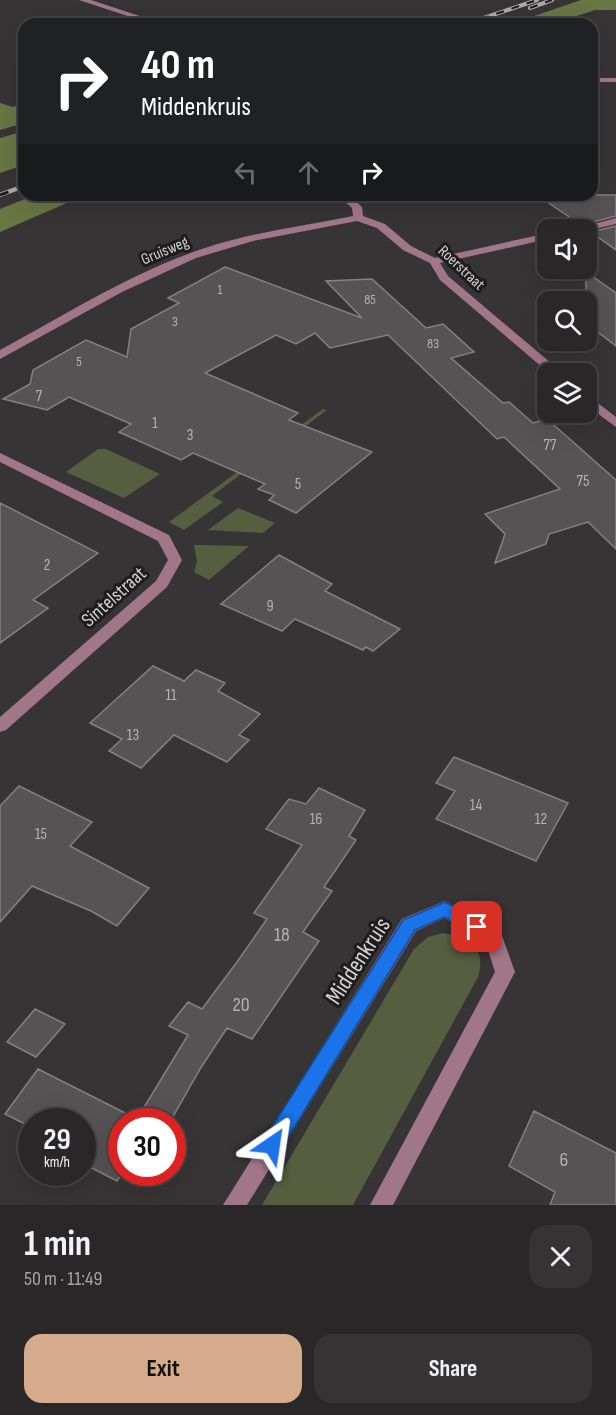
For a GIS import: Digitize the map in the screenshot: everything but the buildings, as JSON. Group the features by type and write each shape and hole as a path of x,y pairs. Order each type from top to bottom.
{"street":[{"path":"83,0 141,18"},
{"path":"598,80 616,80"},
{"path":"350,201 357,207 358,218"},
{"name":"Roerstraat","path":"358,218 381,226 407,248 434,261 444,278 545,363"},
{"name":"Gruisweg","path":"0,355 123,288 194,255 231,244 358,218"},
{"path":"597,225 616,221"},
{"path":"434,261 537,238"},
{"path":"597,407 616,423"},
{"name":"Sintelstraat","path":"0,457 164,538 175,560 162,584 0,726"},
{"name":"Middenkruis","path":"234,1205 409,925 445,909 493,936 504,972 381,1205"}],"green space":[{"path":"581,0 616,0 616,10 595,10 570,18 528,18"},
{"path":"0,103 13,107 18,105 18,125 0,130"},
{"path":"18,133 18,167 0,173 0,138"},
{"path":"20,201 71,201 0,232 0,209"},
{"path":"323,409 327,410 212,496 223,502 184,530 169,522"},
{"path":"98,449 106,449 160,474 124,498 66,472"},
{"path":"238,508 275,523 263,533 208,530"},
{"path":"194,545 249,546 209,580 194,572 197,562"},
{"path":"443,933 461,938 474,946 480,959 478,977 353,1205 262,1205 414,949 428,937"}],"railway":[{"path":"484,18 537,0"},
{"path":"530,8 552,0"},
{"path":"0,195 18,188"}],"route":[{"path":"272,1145 409,925 445,909 477,927"}]}
